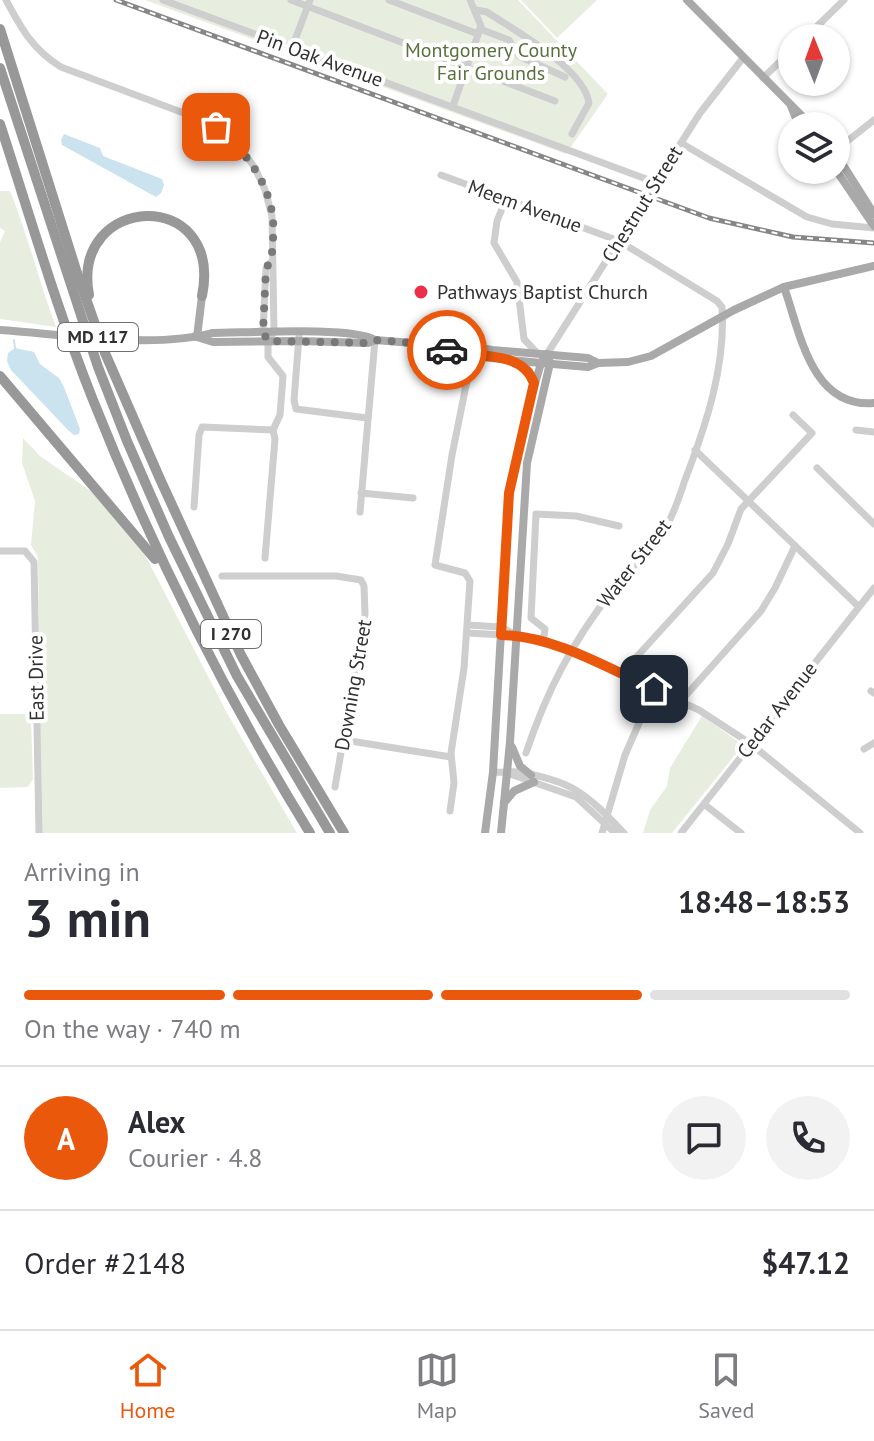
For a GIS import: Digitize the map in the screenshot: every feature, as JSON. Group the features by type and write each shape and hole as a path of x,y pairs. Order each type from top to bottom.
{"highway":[{"name":"I 270","path":"0,29 105,353 241,655 344,833"},
{"name":"I 270","path":"0,68 98,367 169,537 237,676 330,833"},
{"name":"I 270","path":"0,124 79,362 153,543 224,687 310,833"},
{"path":"95,324 87,290 88,265 93,251 107,231 137,216 153,215 173,220 193,237 205,267 202,296"},
{"path":"0,376 148,549 175,587"},
{"path":"136,425 217,635"}],"main road":[{"path":"687,0 790,105 801,112"},
{"path":"790,105 793,112"},
{"path":"850,178 873,222"},
{"path":"846,184 873,222"},
{"path":"546,360 588,358 598,363 623,363 651,356 784,287 874,266"},
{"path":"784,287 812,366 823,383 842,398 874,403"},
{"path":"197,337 202,296"},
{"name":"MD 117","path":"0,330 61,336 155,339 197,337 212,333 274,332 299,336"},
{"name":"MD 117","path":"197,337 213,342 367,335 375,340 438,345 449,351 546,360"},
{"name":"MD 117","path":"513,356 537,353 546,360"},
{"path":"513,356 529,371 534,389"},
{"path":"485,833 493,772 509,493 519,441 546,360"},
{"path":"501,833 510,742 527,463 546,360"},
{"path":"504,804 514,791 533,779 515,760 510,742"}],"street":[{"path":"6,0 26,37 45,57 61,67 197,117 216,127 234,142 255,168 269,201 273,233 274,332 268,341"},
{"name":"Pin Oak Avenue","path":"163,0 657,183"},
{"path":"291,0 309,3 555,101"},
{"path":"389,0 509,40 519,56 565,77"},
{"path":"453,106 481,20 470,0"},
{"path":"819,24 844,0"},
{"path":"292,48 309,3"},
{"path":"476,10 487,12 544,51 587,91 589,103 572,134"},
{"name":"Chestnut Street","path":"546,360 681,143 743,58"},
{"path":"763,78 778,64"},
{"path":"850,140 874,120"},
{"path":"681,143 807,217 832,224 873,222"},
{"name":"Meem Avenue","path":"441,175 619,241 717,301 722,307 723,316"},
{"path":"506,199 497,221 494,243 519,287 524,339 537,353"},
{"path":"265,558 275,439 273,430 279,421 283,379 280,369 268,357 268,341 263,332 266,268 271,262"},
{"name":"Water Street","path":"526,753 550,688 569,651 607,598 667,525 695,450 718,374 723,316"},
{"path":"299,336 294,400 299,411 367,418"},
{"path":"513,356 524,339"},
{"path":"360,512 375,340"},
{"path":"450,811 455,774 451,757 467,629 469,576 435,565 452,455 473,352"},
{"path":"621,674 713,573 741,509 812,433 793,415"},
{"path":"194,507 202,427 273,430"},
{"path":"856,430 874,432"},
{"path":"695,450 858,606"},
{"path":"817,468 874,524"},
{"path":"361,493 413,498"},
{"path":"543,643 545,629 531,618 536,514 576,516 619,526"},
{"path":"680,702 761,611 795,546"},
{"name":"East Drive","path":"0,551 25,551 34,562 39,833"},
{"name":"Downing Street","path":"222,576 336,576 361,580 365,614 335,787"},
{"name":"Cedar Avenue","path":"681,833 874,588"},
{"path":"467,629 501,631 569,651 699,710 751,744 860,833"},
{"path":"602,833 625,755 654,689"},
{"path":"344,740 451,757"},
{"path":"864,749 874,743"},
{"path":"493,772 513,771 533,779 571,786 588,796 615,833"},
{"path":"704,804 741,833"},
{"path":"607,820 624,833"}],"green space":[{"name":"Montgomery County Fair Grounds","path":"145,0 518,0 608,94 566,154"},
{"path":"521,0 597,0 557,38"},
{"path":"0,191 10,191 56,327 0,319 0,242 5,231 0,228"},
{"path":"23,438 40,456 99,497 143,551 227,713 297,833 41,833 38,557 31,545 35,501 22,463"},
{"path":"0,714 26,714 31,719 33,779 28,787 0,788"},
{"path":"702,716 743,745 672,833 643,833 650,810 667,786 670,768"}],"water":[{"path":"64,134 100,148 103,156 162,179 164,185 161,193 156,197 62,145"},
{"path":"15,348 34,352 40,364 59,378 80,429 79,434 74,435 68,430 11,370 8,353"}],"waterway":[{"path":"14,340 15,348"}],"railway":[{"path":"116,0 709,218 793,237 874,243"}],"way so far":[{"path":"216,127 242,150 255,168 269,201 273,233 271,262 266,268 263,332 268,341 368,343 375,340 438,345 447,350"}],"place":[{"name":"Pathways Baptist Church","path":"421,292"}],"route":[{"path":"447,350 513,360 529,371 534,383 509,493 501,635 516,635 575,653 654,689"}]}
